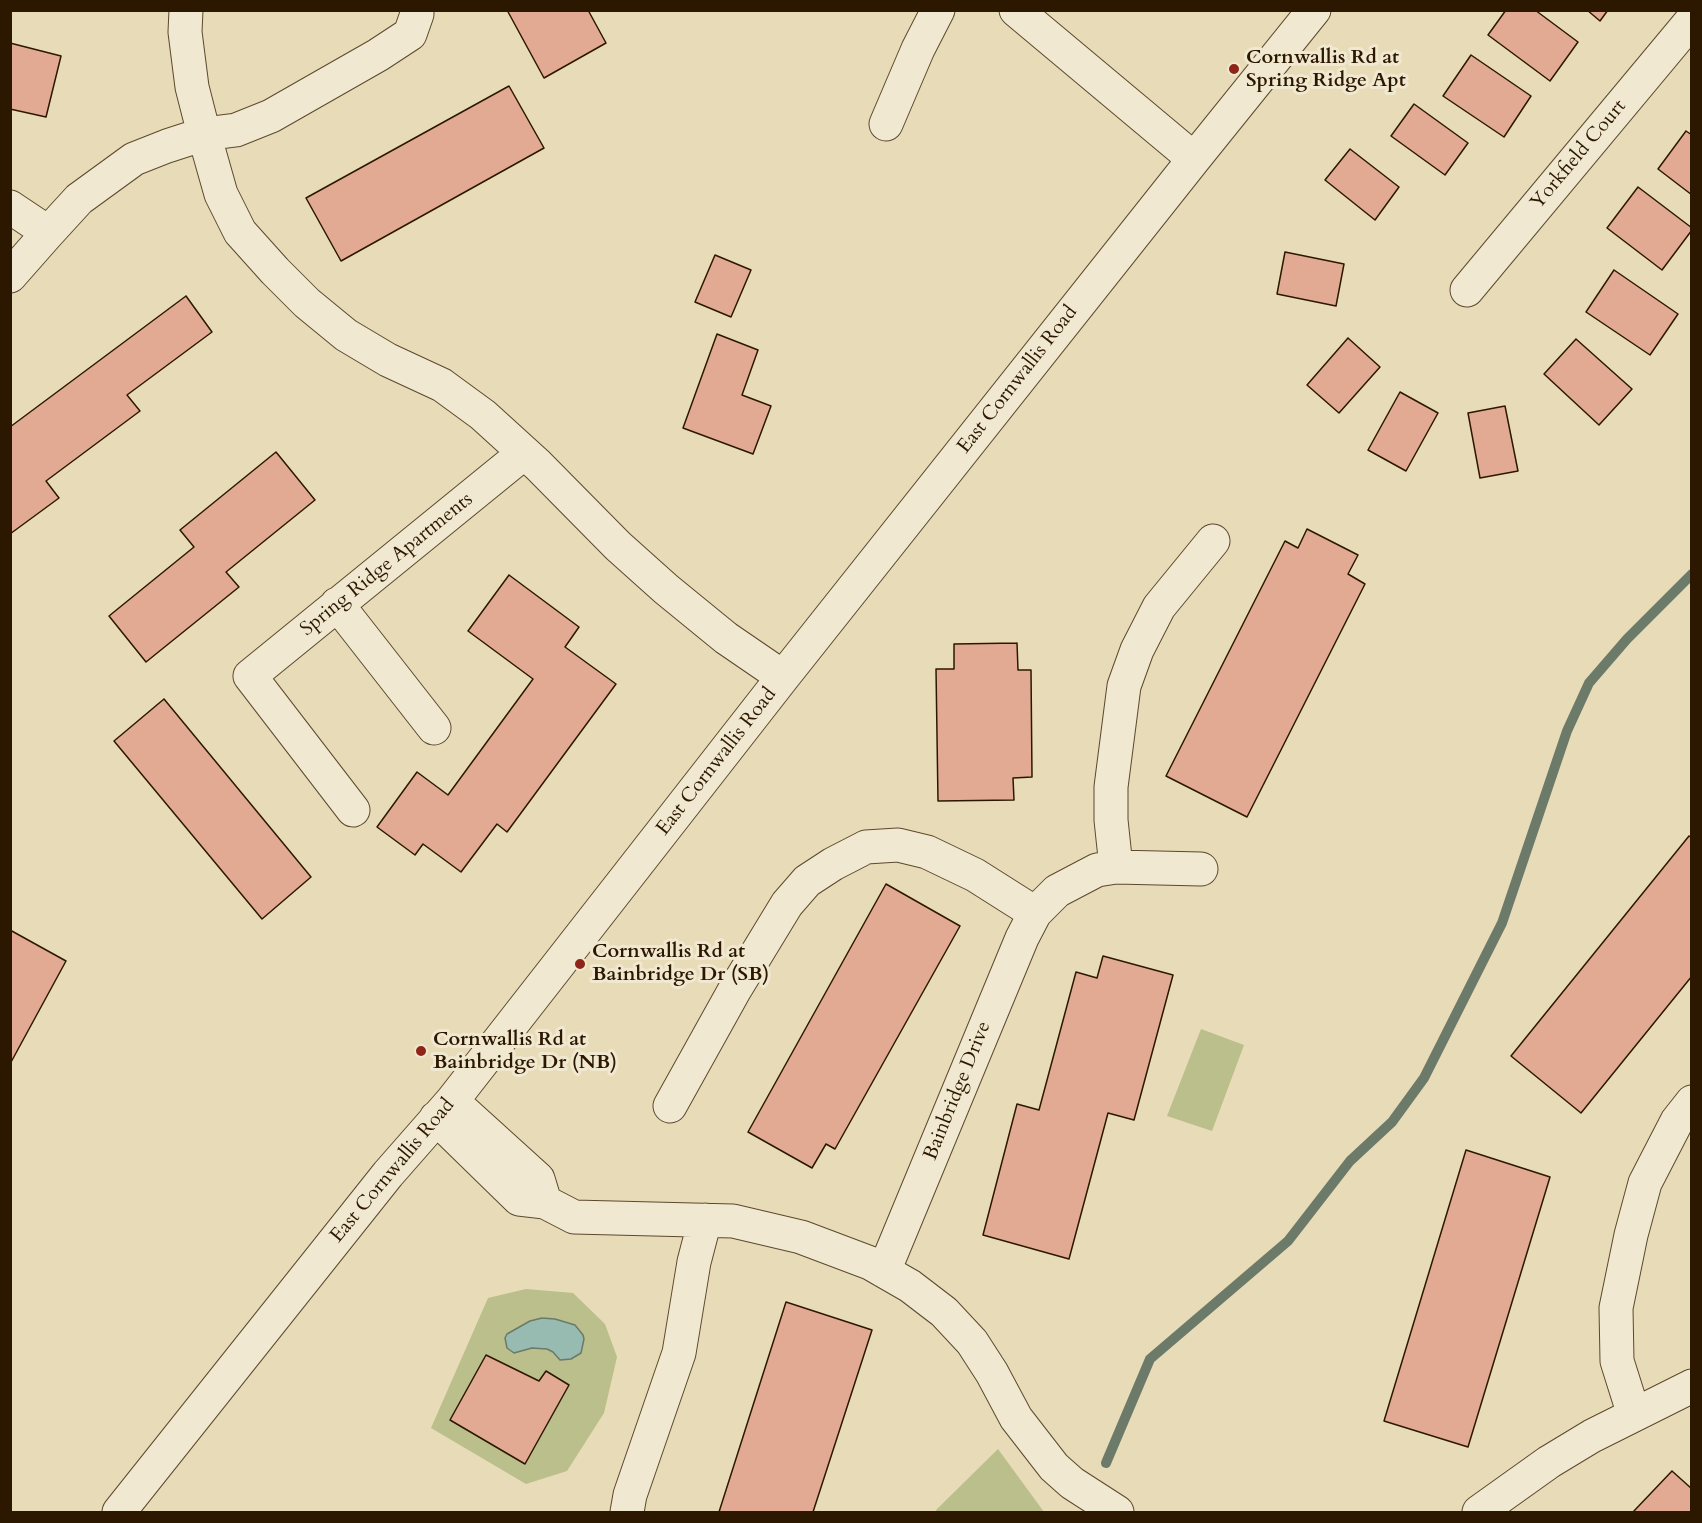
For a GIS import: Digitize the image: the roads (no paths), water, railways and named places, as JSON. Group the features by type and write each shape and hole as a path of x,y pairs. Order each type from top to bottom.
{"street":[{"path":"186,10 185,32 192,87 221,194 240,232 307,303 346,335 388,360 442,386 483,415 538,465 618,546 666,589 726,638 783,677"},
{"path":"10,276 79,199 134,159 204,134 236,130 271,116 378,55 410,34 417,10"},
{"path":"886,124 918,49 938,10"},
{"path":"1016,10 1194,159"},
{"name":"East Cornwallis Road","path":"119,1512 388,1174 444,1110 783,677 1314,10"},
{"name":"Yorkfield Court","path":"1467,290 1692,20"},
{"path":"10,207 37,225 46,234"},
{"name":"Spring Ridge Apartments","path":"352,810 250,676 524,453"},
{"path":"1116,867 1111,820 1112,787 1124,686 1137,650 1159,607 1213,541"},
{"path":"338,604 434,728"},
{"path":"670,1106 734,991 787,904 807,881 833,864 866,847 898,845 927,852 975,875 1035,913"},
{"name":"Bainbridge Drive","path":"884,1271 1022,938 1035,913 1057,891 1097,870 1116,867 1201,869"},
{"path":"1634,1415 1617,1361 1616,1308 1631,1235 1646,1183 1677,1121 1692,1102"},
{"path":"444,1110 538,1179 545,1202 574,1216 733,1221 801,1237 870,1263 910,1286 944,1312 972,1342 1016,1418 1053,1467 1072,1483 1117,1512"},
{"path":"627,1512 630,1495 679,1353 694,1262 705,1220"},
{"path":"1479,1512 1549,1462 1592,1436 1692,1386"}],"water":[{"path":"542,1318 575,1325 584,1339 581,1353 571,1359 560,1360 547,1349 532,1348 514,1353 507,1348 505,1338 507,1334 530,1321"}],"waterway":[{"path":"1106,1463 1150,1359 1288,1241 1350,1161 1392,1122 1424,1078 1502,923 1567,731 1589,683 1627,639 1692,574"}],"place":[{"name":"Cornwallis Rd at Spring Ridge Apt","path":"1234,69"},
{"name":"Cornwallis Rd at Bainbridge Dr (SB)","path":"580,964"},
{"name":"Cornwallis Rd at Bainbridge Dr (NB)","path":"421,1051"}]}
